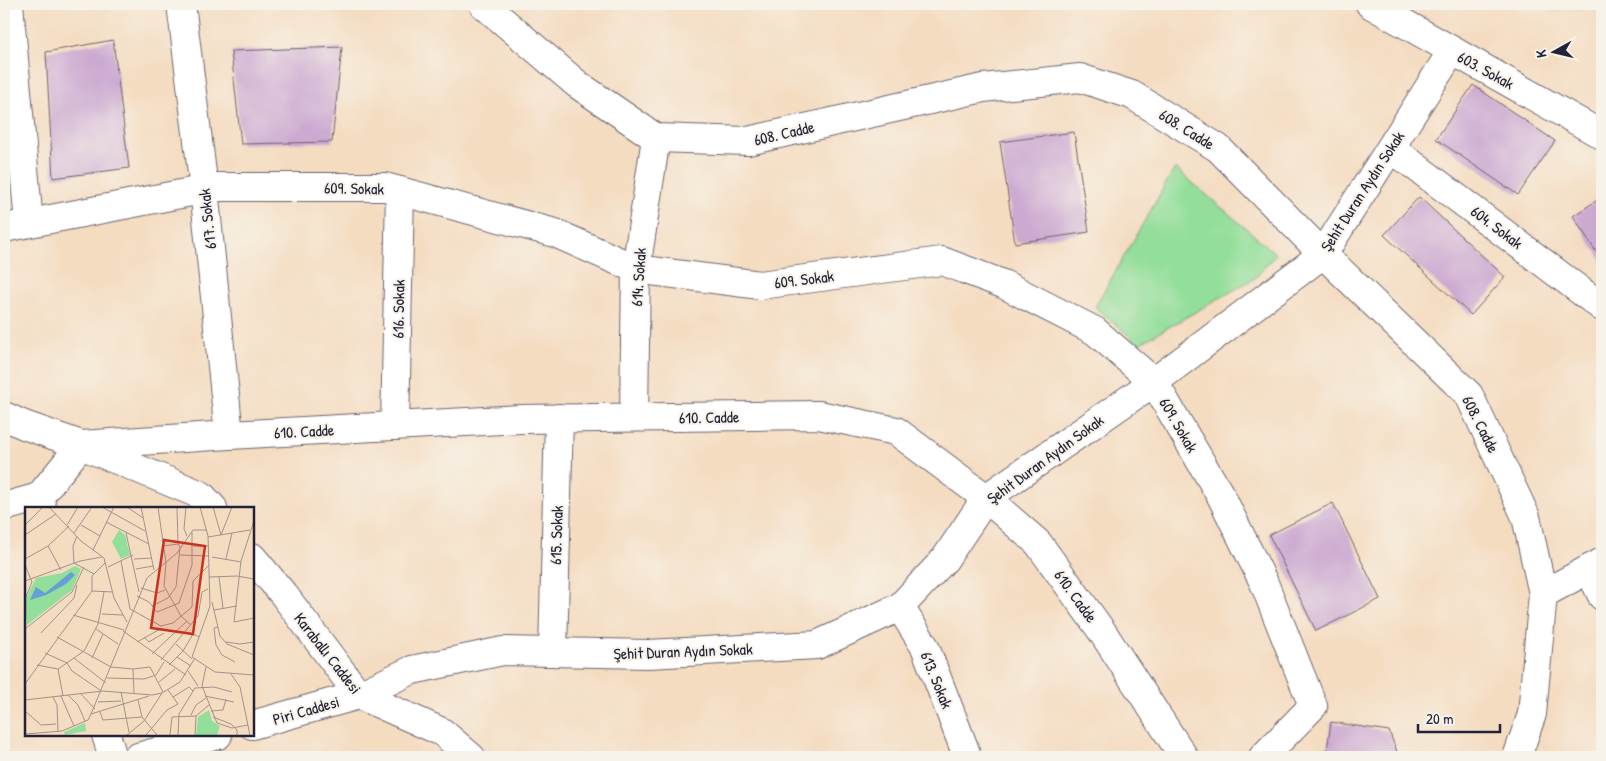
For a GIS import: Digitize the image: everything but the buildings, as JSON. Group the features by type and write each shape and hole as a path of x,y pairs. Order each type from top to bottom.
{"street":[{"path":"9,4 16,225"},
{"name":"617. Sokak","path":"181,4 204,189 229,434"},
{"path":"483,4 577,84 656,138"},
{"name":"603. Sokak","path":"1370,4 1602,135"},
{"name":"Şehit Duran Aydın Sokak","path":"360,696 412,670 503,651 648,654 818,645 900,607 945,559 986,498 1154,382 1324,254 1452,51"},
{"name":"608. Cadde","path":"656,138 748,141 983,88 1080,78 1132,95 1218,148 1324,254 1470,395 1526,517 1543,594 1532,714 1517,757"},
{"name":"614. Sokak","path":"634,418 636,269 656,138"},
{"name":"604. Sokak","path":"1391,148 1602,307"},
{"name":"609. Sokak","path":"16,225 217,187 385,187 555,233 636,269 760,285 942,261 1003,284 1095,331 1154,382 1222,498 1264,583 1313,706 1263,757"},
{"name":"616. Sokak","path":"395,426 400,191"},
{"name":"610. Cadde","path":"81,445 229,434 559,418 819,415 896,431 986,498 1038,543 1101,630 1184,757"},
{"path":"4,416 81,445 201,495 212,507"},
{"name":"615. Sokak","path":"553,652 559,418"},
{"path":"4,507 41,503 81,445"},
{"name":"Karaballı Caddesi","path":"254,559 360,696 442,732 472,757"},
{"path":"1543,594 1595,565 1602,596"},
{"name":"613. Sokak","path":"900,607 925,647 966,752 966,757"},
{"name":"Piri Caddesi","path":"254,724 360,696"},
{"path":"106,736 113,757"},
{"path":"138,757 214,736"}],"green space":[{"path":"1175,168 1276,254 1255,278 1139,344 1095,307"}]}
